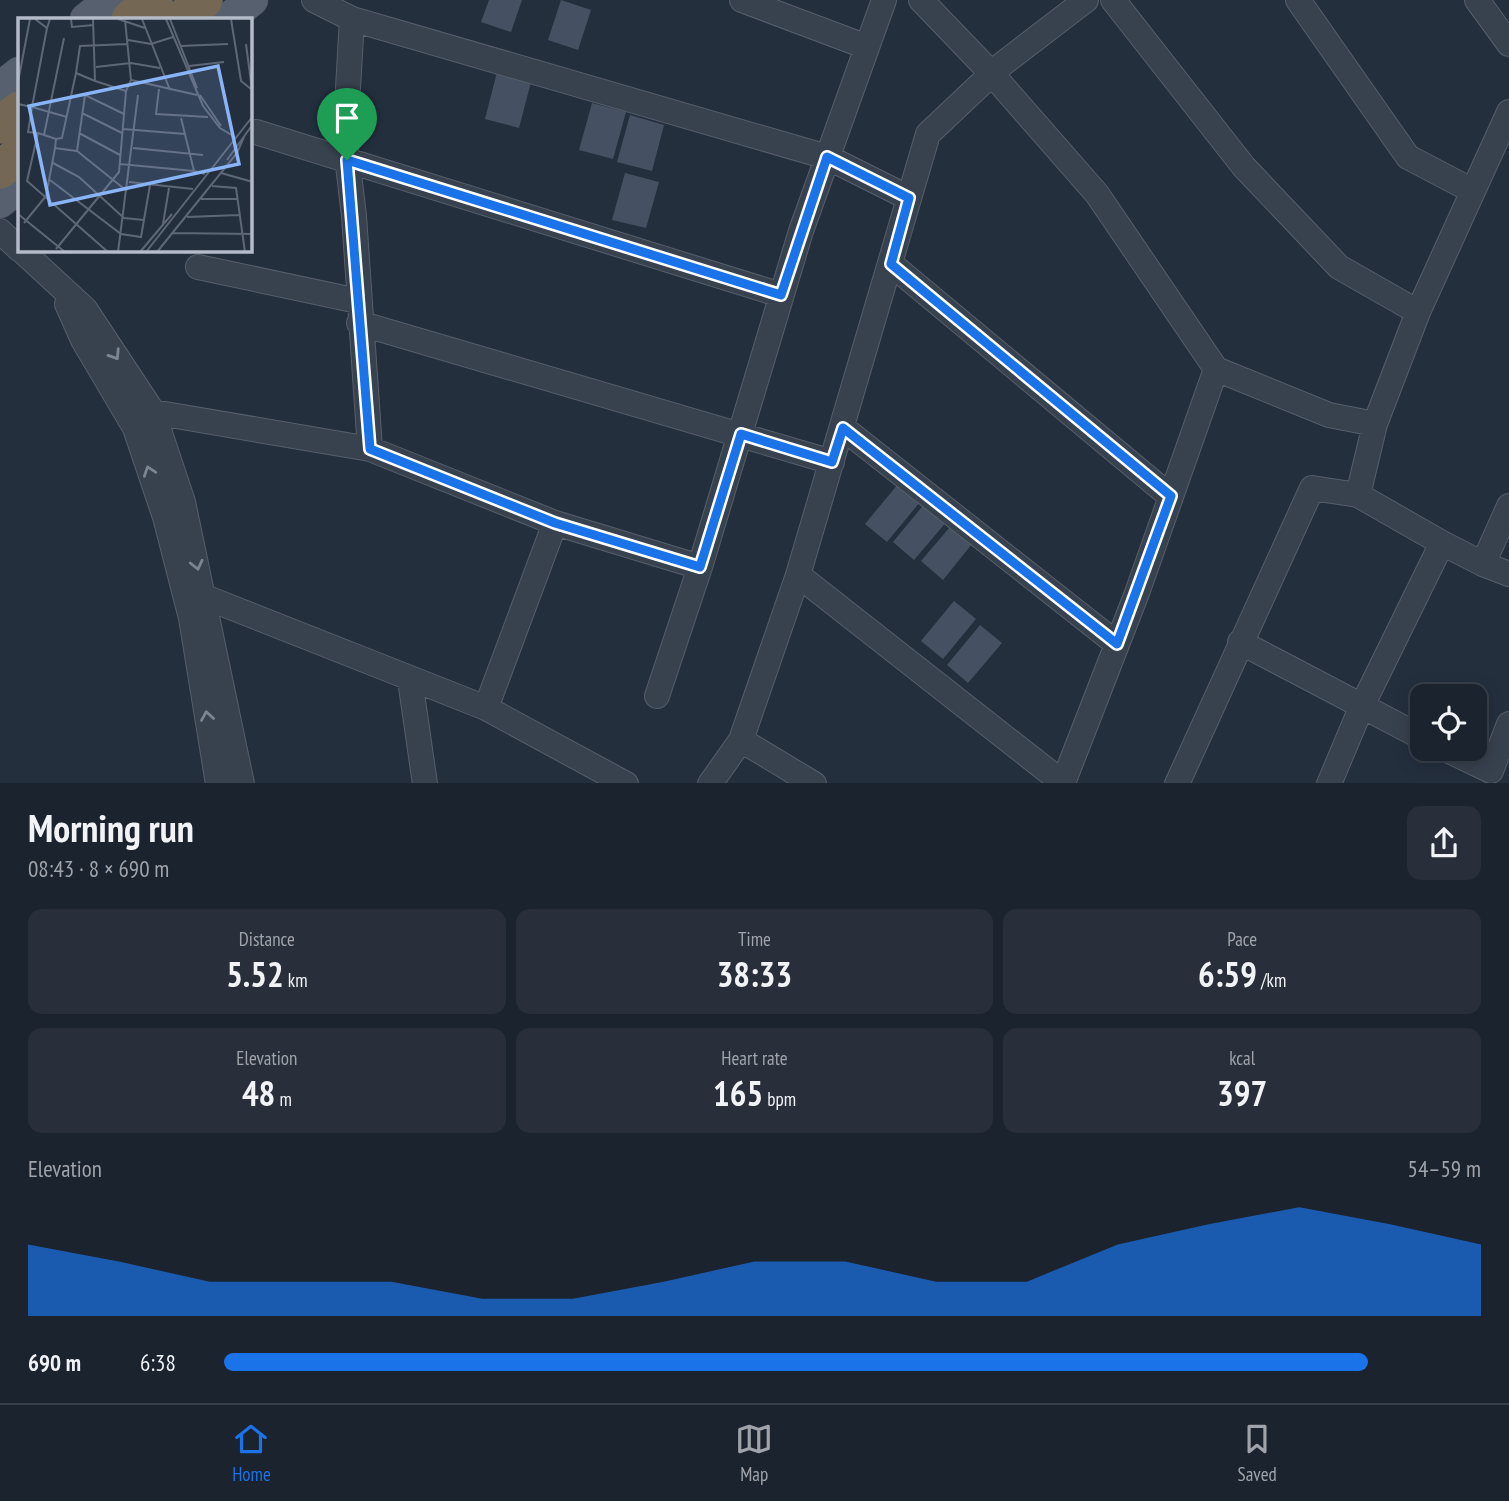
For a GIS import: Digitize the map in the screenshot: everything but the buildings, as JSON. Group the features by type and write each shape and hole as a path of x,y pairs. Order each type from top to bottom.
{"highway":[{"path":"131,18 154,0"},
{"path":"182,18 204,0"},
{"path":"0,125 18,111"},
{"path":"0,170 18,155"}],"main road":[{"path":"87,18 110,0"},
{"path":"229,18 251,0"},
{"path":"0,88 18,74"},
{"path":"0,202 18,188"}],"street":[{"path":"314,0 352,19 827,157 909,198"},
{"path":"742,0 867,47"},
{"path":"657,696 700,567 781,295 884,0"},
{"path":"921,0 992,74 1097,194 1216,369 1329,415 1375,424"},
{"path":"710,783 741,740 798,575 928,134 992,74 1086,0"},
{"path":"1113,0 1244,167 1339,267 1418,312"},
{"path":"1298,0 1408,157 1471,190"},
{"path":"1477,0 1509,44"},
{"path":"352,19 345,140 370,449"},
{"path":"1358,495 1375,424 1418,312 1471,190 1509,112"},
{"path":"256,132 781,295"},
{"path":"0,231 18,247"},
{"path":"23,252 85,309 153,412 171,502 218,783"},
{"path":"891,264 1171,496"},
{"path":"198,267 359,312 832,462"},
{"path":"58,285 83,340 129,418 171,502 205,597 242,783"},
{"path":"798,575 1063,783 1117,644 1216,369"},
{"path":"129,418 153,412 370,449 555,523 700,567"},
{"path":"843,428 1117,644"},
{"path":"1177,783 1312,488 1358,495 1483,565 1509,575"},
{"path":"1483,565 1509,506"},
{"path":"486,708 555,523"},
{"path":"1329,783 1361,708 1442,543"},
{"path":"205,597 486,708 626,783"},
{"path":"1240,642 1410,732"},
{"path":"410,680 425,783"},
{"path":"1466,761 1495,778 1509,724"},
{"path":"741,740 814,783"}],"route":[{"path":"827,157 909,198 891,264 1171,496 1117,644 843,428 832,462 741,434 700,567 555,523 370,449 359,323 354,216 347,160 781,295 827,157"}]}
